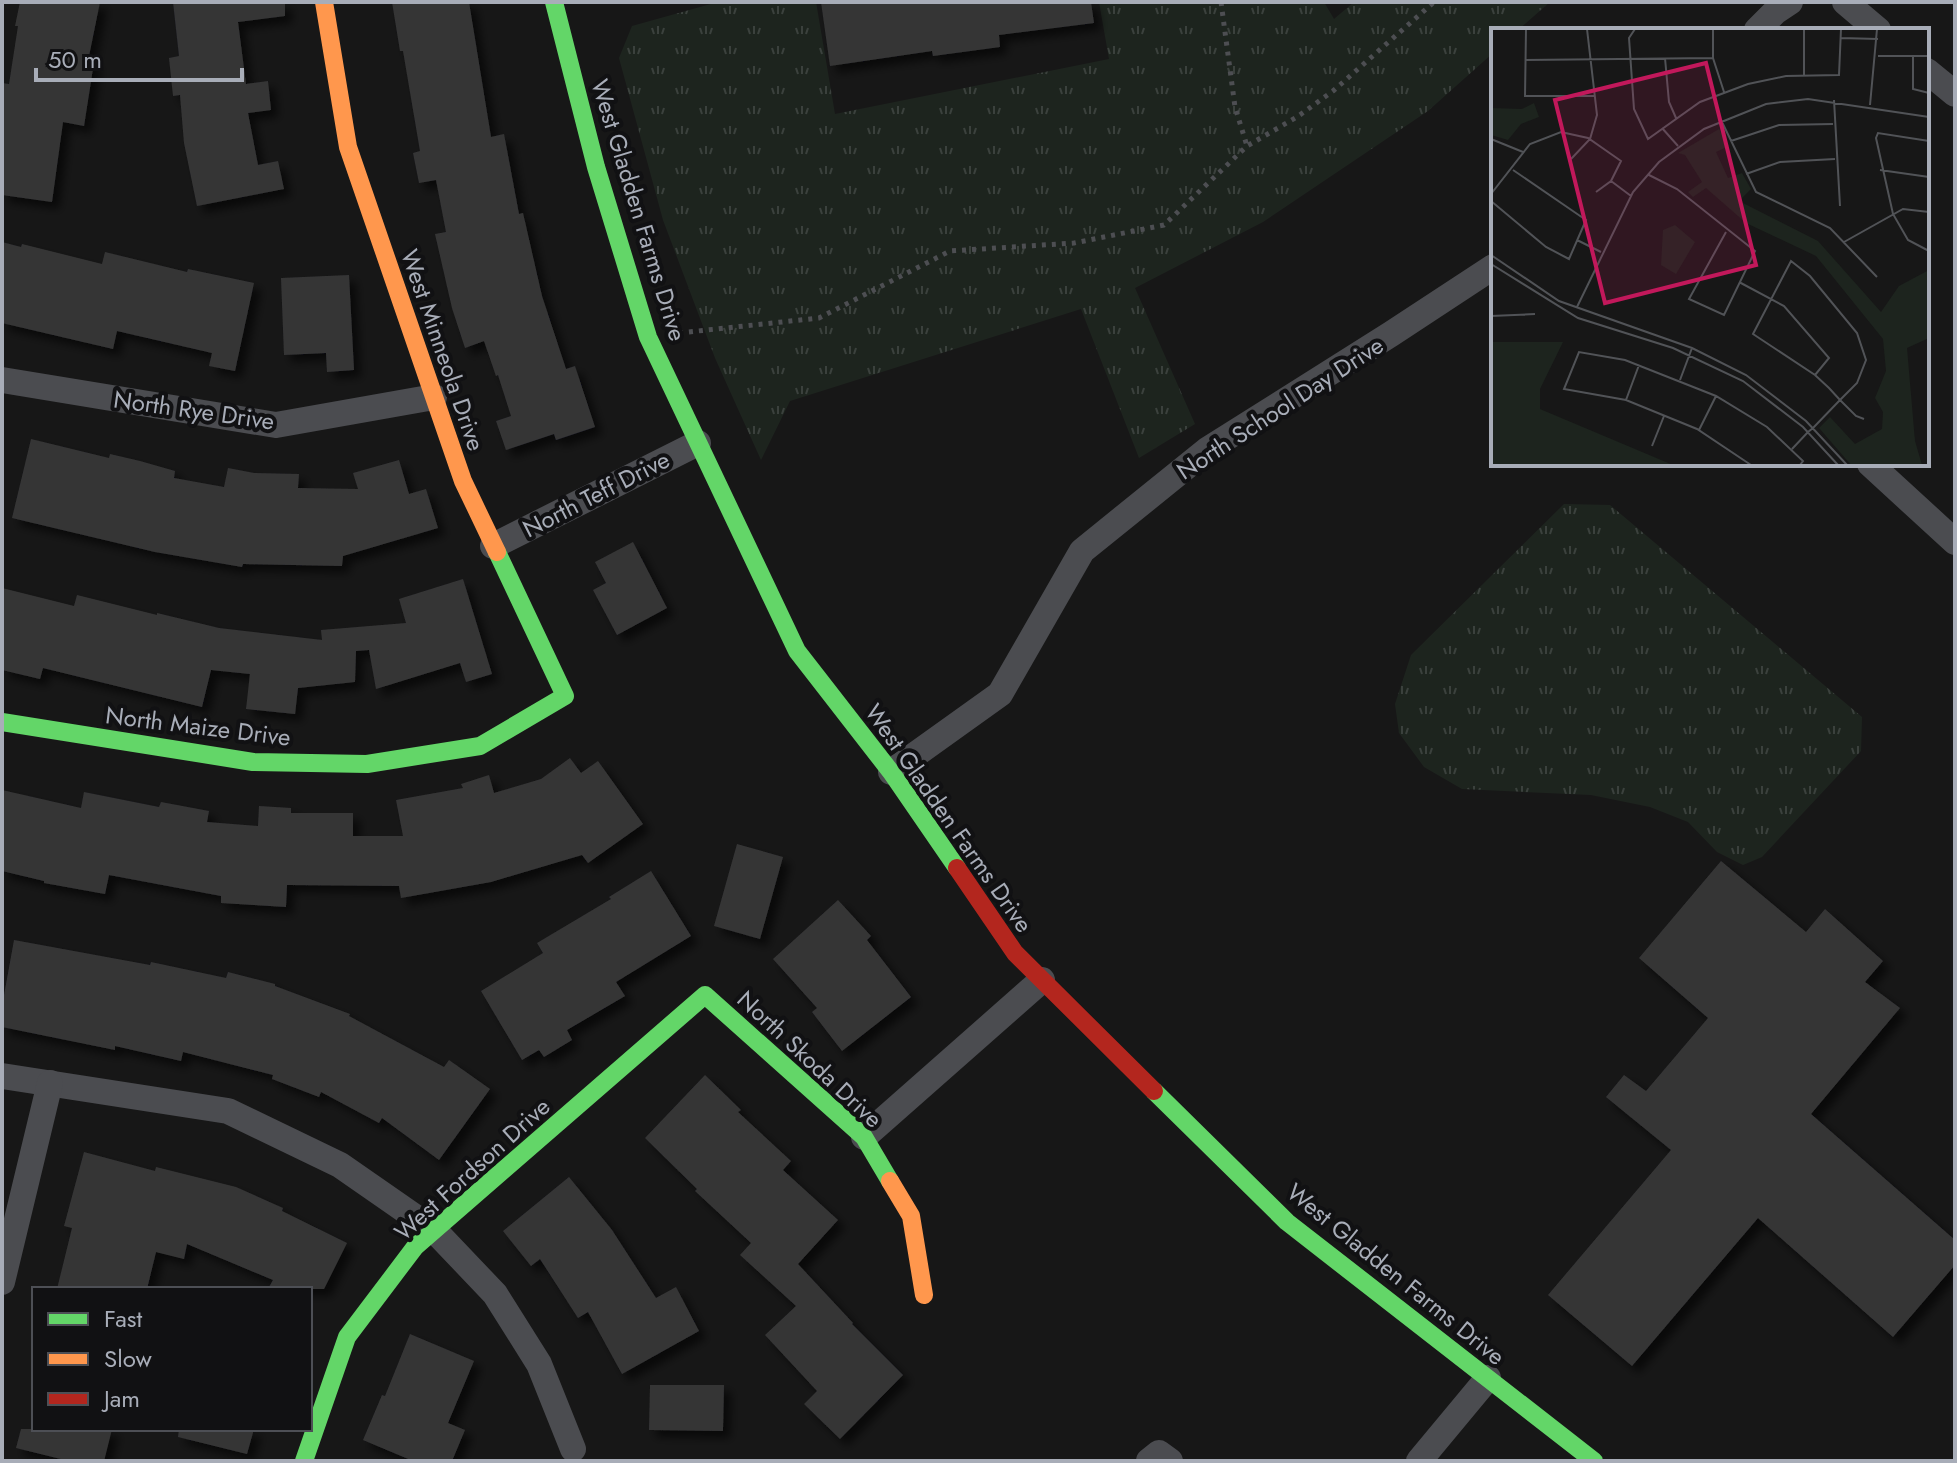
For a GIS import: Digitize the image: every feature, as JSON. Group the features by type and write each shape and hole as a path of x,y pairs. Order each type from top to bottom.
{"street":[{"name":"West Minneola Drive","path":"324,2 348,147 463,481 565,696"},
{"name":"West Gladden Farms Drive","path":"554,2 596,167 648,337 797,651 891,772 1015,953 1287,1222 1594,1461"},
{"path":"1759,28 1790,2"},
{"path":"1845,2 1876,28"},
{"path":"1929,73 1955,94"},
{"name":"North School Day Drive","path":"891,772 1000,694 1082,551 1207,450 1491,268"},
{"name":"North Rye Drive","path":"2,380 276,425 434,397"},
{"name":"North Teff Drive","path":"493,546 698,443"},
{"path":"1872,466 1955,542"},
{"name":"North Maize Drive","path":"2,722 253,762 367,764 480,746 565,696"},
{"path":"864,1137 1042,980"},
{"name":"North Skoda Drive","path":"705,995 864,1137 911,1216 924,1295"},
{"name":"West Fordson Drive","path":"304,1461 347,1337 415,1247 705,995"},
{"path":"2,1076 228,1111 340,1165 435,1231 495,1294 539,1364 573,1449"},
{"path":"2,1282 50,1083"},
{"path":"1419,1461 1488,1378"}],"path":[{"path":"1221,2 1235,107 1247,146"},
{"path":"648,337 819,318 950,251 1074,243 1164,225 1247,146 1297,117 1333,91 1434,2"}],"green space":[{"path":"718,2 816,2 835,114 1109,59 1099,2 1324,2 1334,19 1354,2 1550,2 1520,28 1491,28 1491,55 1428,111 1263,222 1135,288 1195,424 1139,458 1081,309 790,401 761,460 715,358 663,220 619,58 632,26"},
{"path":"1564,504 1610,505 1862,717 1861,751 1762,857 1743,865 1717,852 1688,822 1650,807 1591,795 1462,789 1424,767 1399,733 1395,704 1411,655"}],"building":[{"path":"20,2 100,2 88,61 94,62 84,126 63,122 52,202 2,195 2,83 9,84"},
{"path":"173,2 285,2 285,16 238,22 246,84 268,81 271,110 248,113 258,165 278,161 284,189 197,206 184,143 180,95 173,96 169,58 179,56"},
{"path":"392,2 469,2 491,137 504,134 519,214 523,213 542,296 566,369 575,366 595,427 556,440 554,434 506,450 496,421 511,416 498,375 484,341 465,348 452,308 435,234 446,232 436,180 419,183 413,153 420,151"},
{"path":"821,2 1091,2 1094,23 999,35 1000,47 933,56 932,51 830,66"},
{"path":"2,242 102,264 105,252 187,272 188,269 254,283 235,371 209,366 212,353 117,331 113,349 2,323"},
{"path":"349,275 354,370 327,372 326,353 284,355 281,278"},
{"path":"31,439 109,458 110,454 140,461 175,471 174,478 224,487 228,468 254,473 299,474 298,488 358,489 353,473 399,460 409,494 426,489 438,528 343,556 342,566 243,564 242,567 155,552 12,518"},
{"path":"633,542 667,608 617,635 593,590 606,583 595,562"},
{"path":"463,579 492,674 466,682 460,663 376,689 369,650 356,651 355,682 298,688 295,714 246,709 250,674 211,670 202,707 43,668 40,679 2,670 2,588 74,606 77,595 219,628 322,640 321,630 406,623 399,599"},
{"path":"570,758 581,773 598,761 643,824 588,863 582,855 491,882 401,898 399,886 287,885 286,907 221,903 221,896 109,875 105,894 44,883 2,871 2,790 81,808 84,792 159,807 161,802 209,811 207,822 258,826 259,806 291,808 291,813 353,813 353,836 403,836 396,800 463,788 461,784 489,775 494,793 541,779"},
{"path":"737,844 783,857 760,939 714,926"},
{"path":"1721,861 1806,932 1825,909 1883,961 1865,982 1900,1008 1811,1114 1955,1240 1955,1265 1893,1337 1758,1218 1632,1366 1548,1295 1671,1150 1606,1097 1624,1075 1646,1091 1708,1018 1639,958"},
{"path":"651,871 691,936 616,982 625,996 567,1030 572,1040 544,1057 539,1050 522,1060 481,991 543,953 537,943"},
{"path":"838,900 871,936 867,940 911,997 842,1051 812,1012 817,1008 773,959"},
{"path":"14,940 150,965 151,962 226,978 228,972 275,984 350,1014 444,1067 449,1060 490,1089 439,1160 382,1118 379,1123 321,1092 319,1097 272,1079 273,1075 183,1052 181,1061 115,1046 115,1050 2,1027 2,1006"},
{"path":"705,1075 741,1110 738,1112 791,1161 783,1170 838,1220 798,1264 903,1375 840,1439 804,1404 817,1391 765,1335 796,1306 740,1255 751,1243 695,1191 697,1189 645,1138"},
{"path":"84,1152 155,1171 156,1167 236,1187 283,1208 282,1211 347,1243 324,1289 269,1287 273,1280 187,1244 184,1259 156,1252 147,1287 57,1287 72,1228 64,1226"},
{"path":"569,1177 612,1230 656,1298 676,1287 699,1331 622,1374 588,1312 578,1318 540,1259 531,1266 503,1231"},
{"path":"410,1334 474,1361 448,1423 465,1430 452,1461 413,1461 363,1440"},
{"path":"650,1385 724,1385 723,1431 649,1430"},
{"path":"21,1429 112,1431 104,1461 69,1461 16,1448"},
{"path":"179,1431 253,1431 247,1454 178,1437"}],"traffic: fast":[{"path":"554,2 596,167 648,337 797,651 891,772 957,868"},
{"path":"2,722 253,762 367,764 480,746 565,696 497,552"},
{"path":"304,1461 347,1337 415,1247 705,995 864,1137 890,1181"},
{"path":"1154,1091 1287,1222 1594,1461"}],"traffic: slow":[{"path":"324,2 348,147 463,481 497,552"},
{"path":"890,1181 911,1216 924,1295"}],"traffic: jam":[{"path":"957,868 1015,953 1154,1091"}]}
